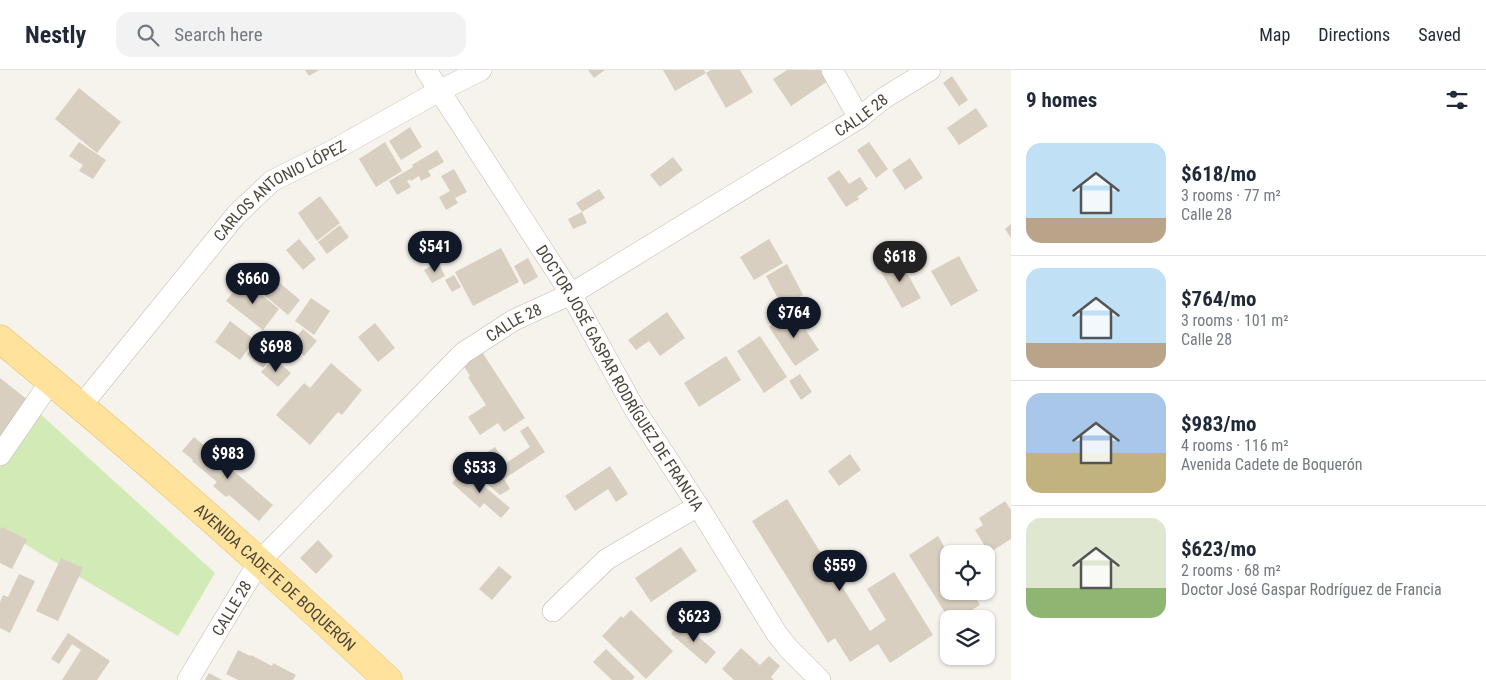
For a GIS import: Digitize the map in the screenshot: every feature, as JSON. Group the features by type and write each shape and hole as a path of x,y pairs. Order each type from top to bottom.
{"main road":[{"name":"AVENIDA CADETE DE BOQUERÓN","path":"0,340 81,406 259,562 388,680"}],"street":[{"name":"DOCTOR JOSÉ GASPAR RODRÍGUEZ DE FRANCIA","path":"426,70 571,294 634,408 698,506 777,634 820,680"},
{"name":"CARLOS ANTONIO LÓPEZ","path":"81,406 236,215 272,181 332,151 439,91 481,70"},
{"path":"832,70 859,118"},
{"name":"CALLE 28","path":"188,680 259,562 463,352 514,320 571,294 859,118 884,98 930,70"},
{"path":"0,456 51,381"},
{"path":"553,611 607,559 698,506"}],"green space":[{"path":"37,411 215,573 178,636 0,529 0,467"}],"building":[{"path":"305,70 319,70 309,76"},
{"path":"588,70 605,70 594,78"},
{"path":"663,70 704,70 706,73 675,91"},
{"path":"711,70 740,70 753,92 726,108 706,73"},
{"path":"787,70 821,70 828,81 791,106 773,79"},
{"path":"952,76 968,100 959,106 943,83"},
{"path":"79,88 121,122 97,153 55,119"},
{"path":"976,108 988,126 959,145 947,128"},
{"path":"410,127 422,147 401,160 389,141"},
{"path":"79,142 106,160 93,179 79,171 83,165 69,156"},
{"path":"385,142 402,171 376,187 359,159"},
{"path":"869,142 888,169 876,178 857,150"},
{"path":"437,150 444,162 428,171 431,176 421,181 419,176 411,181 410,179 407,181 411,187 397,195 389,181"},
{"path":"673,157 683,170 660,187 650,175"},
{"path":"910,158 923,178 905,190 892,170"},
{"path":"454,169 467,192 455,198 458,203 446,210 439,197 450,191 441,176"},
{"path":"839,170 849,184 860,177 868,189 857,197 859,199 846,207 827,178"},
{"path":"599,189 605,198 582,212 576,203"},
{"path":"320,196 340,223 317,241 298,213"},
{"path":"582,212 587,223 573,229 568,219"},
{"path":"1011,224 1011,238 1005,229"},
{"path":"340,225 349,237 327,254 318,242"},
{"path":"299,239 316,259 303,270 286,250"},
{"path":"769,239 783,263 754,280 740,257"},
{"path":"501,248 519,282 473,306 455,272"},
{"path":"959,256 978,291 951,306 931,271"},
{"path":"898,257 921,298 902,308 879,268"},
{"path":"528,258 538,277 524,285 514,266"},
{"path":"438,262 445,276 432,283 424,270"},
{"path":"787,264 803,295 782,306 766,276"},
{"path":"263,269 300,300 288,315 251,284"},
{"path":"454,275 461,287 452,292 445,280"},
{"path":"243,280 279,309 263,330 226,301"},
{"path":"311,298 330,311 314,335 295,321"},
{"path":"793,311 819,350 795,366 769,327"},
{"path":"667,312 685,338 660,356 649,341 636,350 628,340"},
{"path":"230,321 255,340 240,360 215,342"},
{"path":"375,323 395,348 378,362 358,337"},
{"path":"303,329 317,341 304,356 290,344"},
{"path":"760,336 787,377 764,393 737,351"},
{"path":"258,340 274,354 263,368 247,354"},
{"path":"482,352 525,418 504,432 498,423 480,435 468,417 486,405 468,377 470,376 463,365"},
{"path":"726,356 741,380 699,407 684,383"},
{"path":"274,358 291,373 278,387 261,372"},
{"path":"331,363 362,390 342,415 338,412 310,445 276,415 304,383 310,388"},
{"path":"800,374 812,392 801,400 789,381"},
{"path":"0,378 28,400 0,439"},
{"path":"528,426 545,452 504,479 510,489 500,495 485,482 482,484 469,464 495,447 506,463 530,447 520,431"},
{"path":"194,437 273,505 259,521 229,495 226,497 213,486 217,482 182,451"},
{"path":"850,454 861,470 839,486 828,471"},
{"path":"610,466 628,494 616,502 608,489 575,511 565,496"},
{"path":"464,469 510,508 501,518 484,503 480,508 452,483"},
{"path":"787,499 870,631 886,620 867,589 894,572 933,635 890,663 878,644 850,662 835,638 828,643 752,521"},
{"path":"1005,501 1011,510 1011,539 995,549 995,545 984,545 975,530 983,525 979,518"},
{"path":"2,527 27,539 12,569 0,563 0,530"},
{"path":"938,536 943,545 940,545 940,600 977,600 980,605 972,610 943,610 909,555"},
{"path":"318,540 333,556 316,574 300,558"},
{"path":"681,547 697,571 651,602 635,578"},
{"path":"61,558 83,568 58,621 36,611"},
{"path":"499,566 512,577 492,600 479,589"},
{"path":"19,574 35,581 10,633 0,628 0,602 3,595 8,597"},
{"path":"631,610 673,651 646,679 602,636 621,616 623,618"},
{"path":"681,622 716,652 706,664 671,634"},
{"path":"68,633 110,661 97,680 62,680 81,650 72,644 59,664 51,659"},
{"path":"741,648 760,665 769,656 780,666 771,677 774,680 734,680 722,669"},
{"path":"606,649 635,677 632,680 612,680 593,662"},
{"path":"238,650 272,666 273,663 296,675 293,680 238,680 226,674"},
{"path":"209,673 222,680 205,680"}]}
